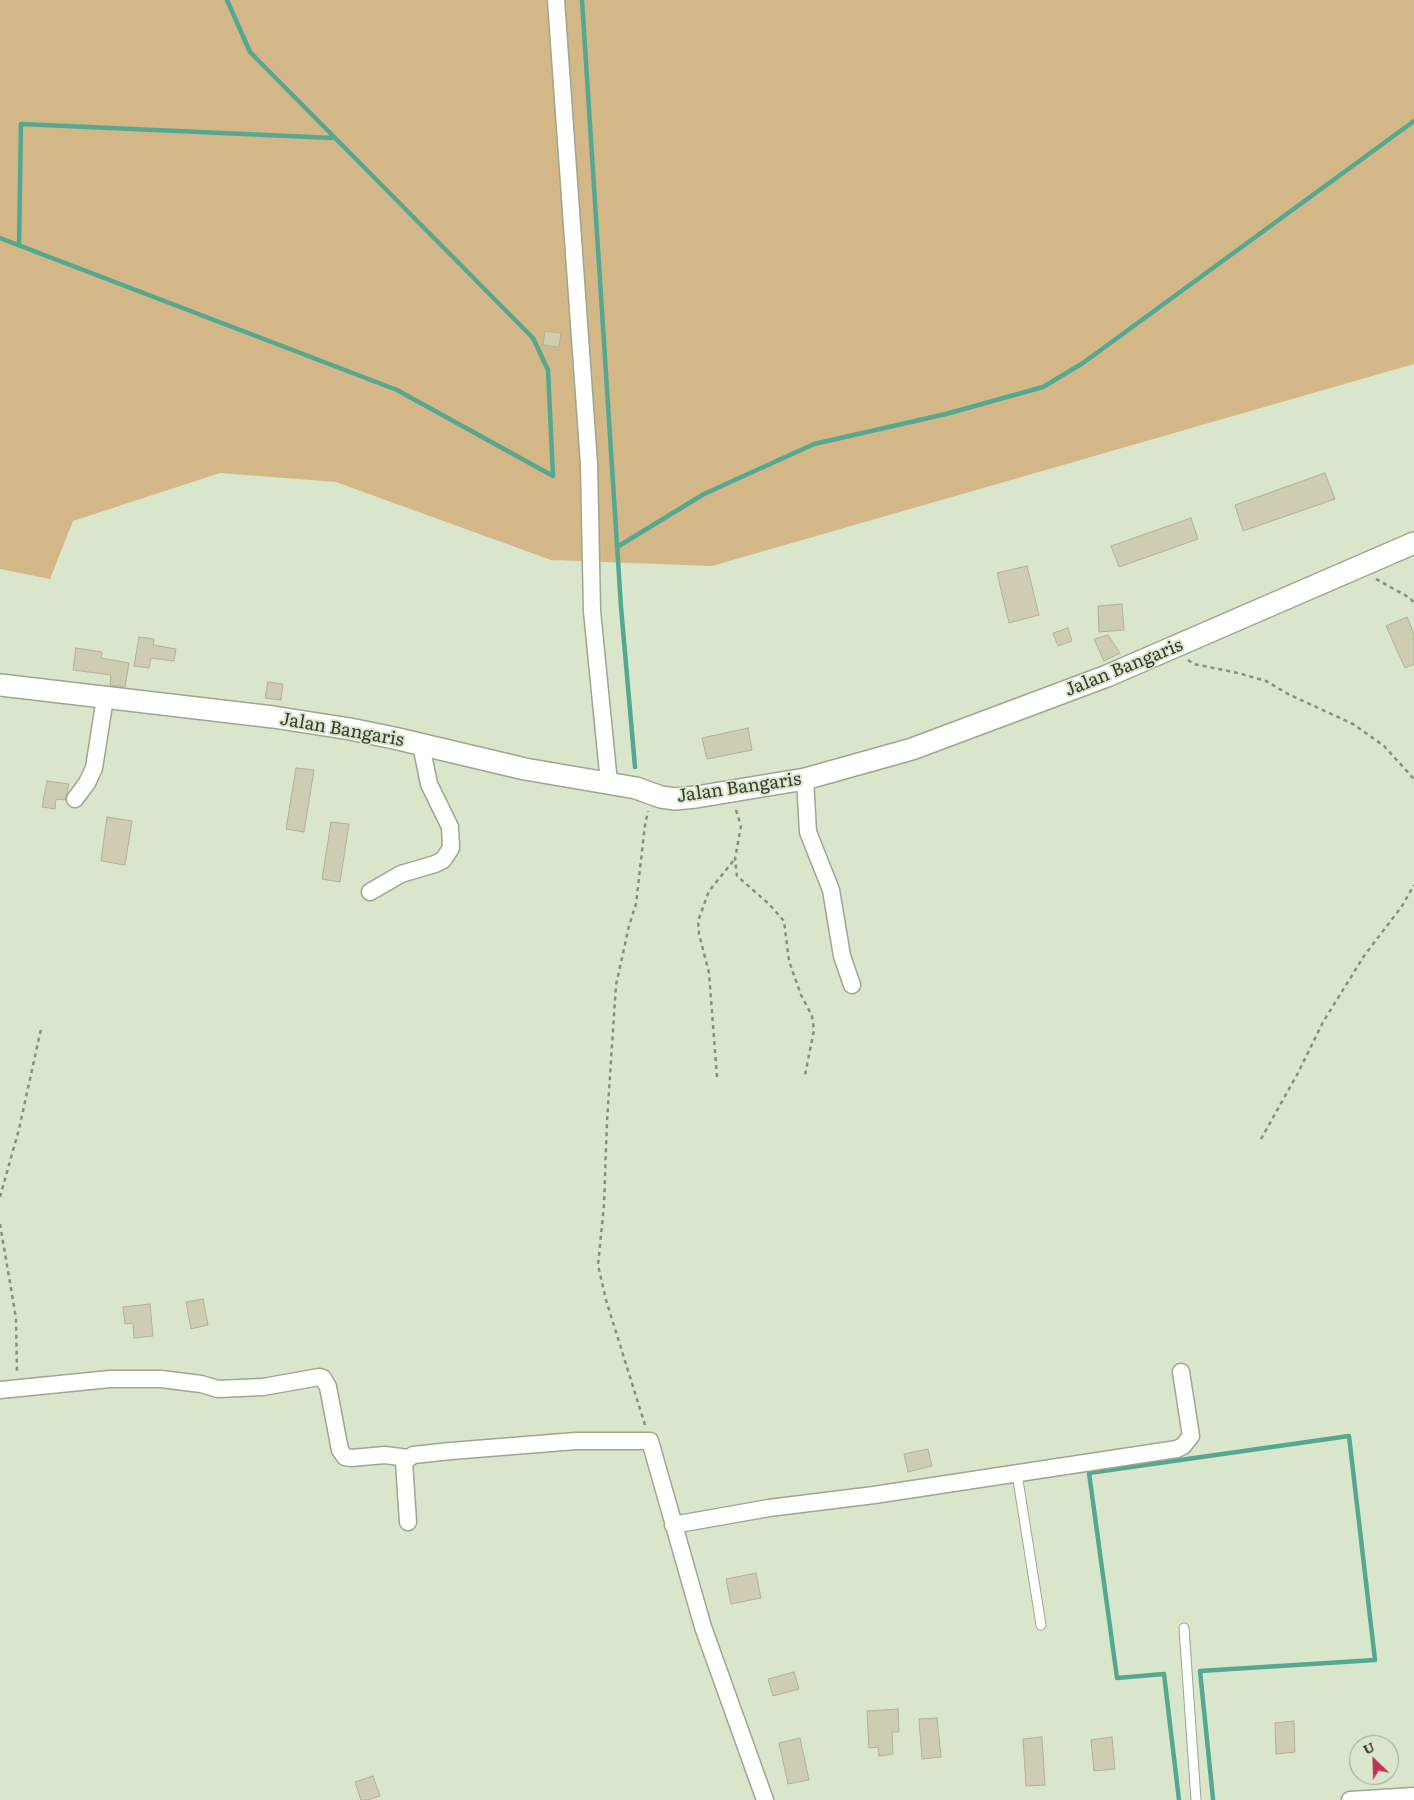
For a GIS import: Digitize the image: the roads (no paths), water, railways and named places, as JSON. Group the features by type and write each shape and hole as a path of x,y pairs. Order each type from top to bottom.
{"street":[{"path":"556,0 589,464 592,611 609,783"},
{"name":"Jalan Bangaris","path":"0,685 273,717 359,731 525,769 636,788 675,799 805,779 912,749 1088,683 1172,649 1414,543"},
{"path":"75,799 87,784 94,768 105,698"},
{"path":"370,892 401,874 436,864 443,860 451,848 450,826 429,784 421,745"},
{"path":"805,779 808,832 831,890 842,956 852,985"},
{"path":"673,1525 769,1508 874,1495 1135,1456 1183,1446 1191,1436 1181,1372"},
{"path":"0,1390 110,1379 161,1379 201,1384 218,1389 263,1386 319,1377 323,1378 328,1386 340,1450 344,1457 385,1455 408,1458"},
{"path":"408,1522 404,1462 413,1455 451,1450 576,1442 650,1441 703,1627 765,1800"},
{"path":"1350,1800 1414,1796"}],"lane":[{"path":"1017,1474 1040,1625"},
{"path":"1184,1628 1196,1800"}],"waterway":[{"path":"0,238 397,390 553,476 548,370 533,338 250,52 227,0"},
{"path":"582,0 621,607 635,767"},
{"path":"617,547 704,494 814,444 946,414 1043,387 1083,363 1414,121"},
{"path":"19,245 21,124 333,138"},
{"path":"1179,1800 1164,1674 1117,1678 1089,1473 1349,1436 1375,1660 1200,1671 1213,1799"}]}
